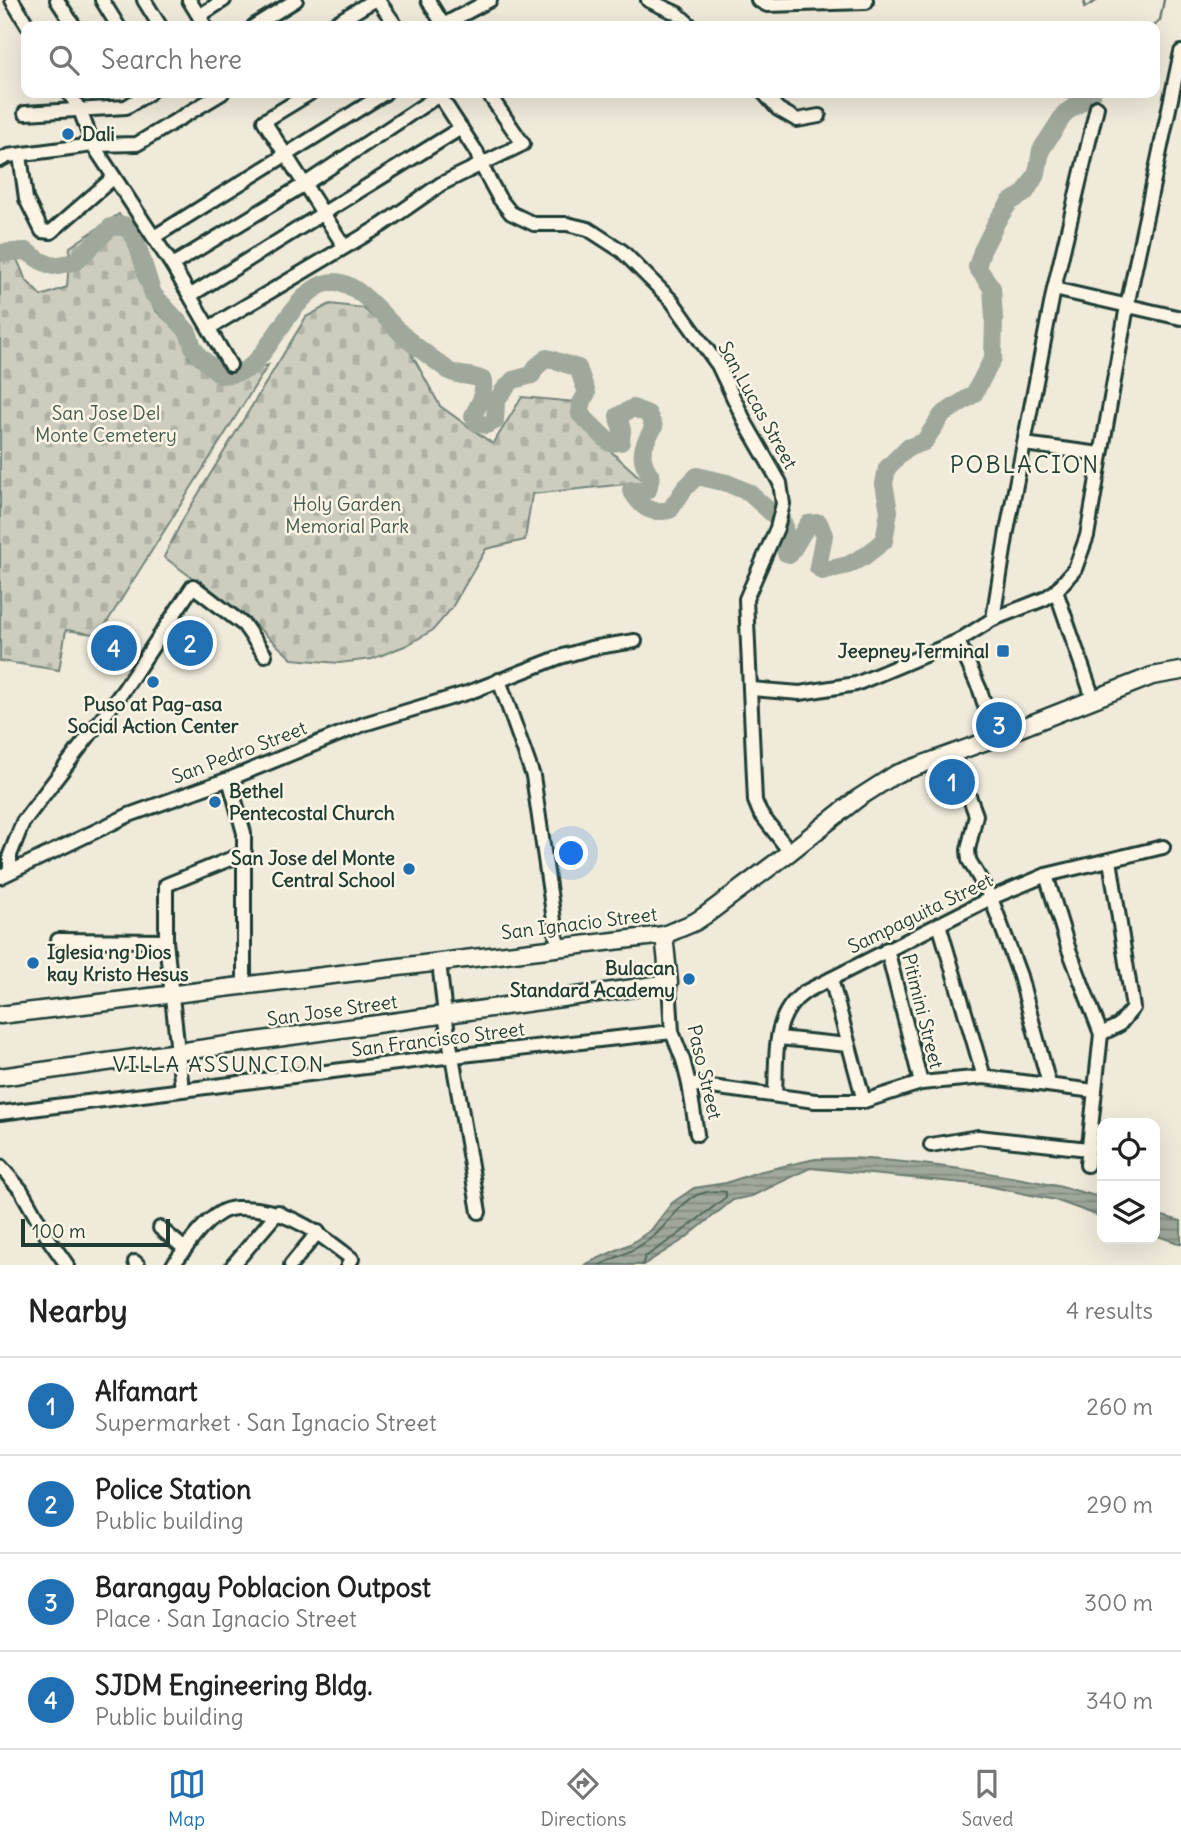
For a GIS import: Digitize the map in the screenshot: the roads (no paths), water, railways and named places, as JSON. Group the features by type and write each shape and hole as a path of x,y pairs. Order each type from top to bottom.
{"main road":[{"name":"San Ignacio Street","path":"0,1014 664,935 695,922 879,783 896,774 1152,676 1181,671"},
{"name":"Paso Street","path":"664,935 670,983"},
{"name":"San Jose Street","path":"0,1077 670,983"}],"street":[{"path":"57,0 71,21"},
{"path":"102,0 115,21"},
{"path":"144,0 157,21"},
{"path":"189,0 202,21 224,0"},
{"path":"262,21 296,0"},
{"path":"340,21 376,0 392,21"},
{"path":"428,0 441,21"},
{"path":"453,21 490,0"},
{"path":"648,0 678,14 686,21"},
{"path":"758,0 767,5 866,0"},
{"path":"14,1 25,21"},
{"path":"751,689 800,693 856,684 958,641 993,619 1044,599 1056,591 1075,569 1083,553 1127,306 1181,52"},
{"path":"72,98 80,110 93,145 191,295 230,365"},
{"path":"120,98 126,107"},
{"path":"25,113 126,107 141,98"},
{"path":"0,160 8,156 93,145 137,144 214,98"},
{"path":"302,98 264,121 287,153 344,246"},
{"path":"154,237 376,98"},
{"path":"172,265 305,184 433,98"},
{"name":"San Lucas Street","path":"442,98 477,153 499,198 511,213 534,224 567,223 593,232 622,251 672,301 718,365 746,424 780,483 783,503 777,526 746,599 755,801 760,813 790,852"},
{"path":"209,328 382,225 441,184 523,144 491,98"},
{"path":"768,98 778,109 797,120 819,116"},
{"path":"993,619 1054,289 1097,107"},
{"path":"191,295 461,128"},
{"path":"20,155 26,199 42,231 51,232 113,178"},
{"path":"1054,289 1181,318"},
{"path":"1024,444 1100,454"},
{"path":"5,874 23,822 117,699 192,586 244,625 265,655"},
{"path":"1056,591 1093,698"},
{"name":"San Pedro Street","path":"5,874 129,815 229,779 364,724 470,692 591,648 635,641"},
{"path":"958,641 980,690 995,738"},
{"path":"499,680 533,776 558,947"},
{"path":"953,753 976,814 968,850 969,860 991,898 1020,976 1049,1084"},
{"path":"229,779 244,833 244,986"},
{"name":"Sampaguita Street","path":"775,1094 783,1014 793,1000 887,949 991,898 1046,875 1163,846"},
{"path":"181,1089 166,941 166,886 245,853"},
{"path":"1101,1034 1119,1024 1130,1015 1133,1008 1110,860"},
{"path":"1046,875 1068,947 1101,1034 1087,1166"},
{"path":"939,924 984,1077"},
{"path":"58,940 166,941"},
{"name":"Pitimini Street","path":"887,949 921,1083"},
{"path":"439,962 479,1212"},
{"path":"831,979 863,1101"},
{"name":"Paso Street","path":"670,983 672,1032 689,1084 697,1134"},
{"name":"San Francisco Street","path":"0,1113 453,1056 672,1032"},
{"path":"779,1038 848,1045"},
{"path":"689,1084 816,1101 863,1101 921,1083 984,1077 1094,1091"},
{"path":"931,1145 978,1137 1088,1149"},
{"path":"0,1166 21,1190 67,1265"},
{"path":"173,1265 211,1220 227,1209 250,1208 278,1212 318,1232 350,1262"},
{"path":"233,1265 278,1212"},
{"path":"160,1228 185,1250"},
{"path":"291,1265 318,1232"}],"water":[{"path":"815,1159 898,1161 1023,1179 1097,1197 1097,1215 1055,1200 983,1185 810,1168 752,1196 733,1200 683,1240 643,1265 584,1265 632,1243 651,1230 672,1203 694,1188 726,1183 758,1172"},
{"path":"1160,1215 1181,1221 1181,1244 1160,1237"}],"waterway":[{"path":"1085,0 1084,8 1098,0"},
{"path":"1159,21 1164,0"},
{"path":"0,253 26,251 53,266 75,262 111,227 124,225 135,238 153,294 188,332 199,356 221,375 247,369 259,358 308,294 322,285 338,282 363,295 406,338 449,371 484,381 482,398 473,416 477,423 486,425 495,421 496,402 503,391 513,380 532,375 536,367 547,358 578,368 587,393 581,403 580,414 610,443 621,442 622,430 618,416 633,408 648,414 654,427 643,452 644,463 651,476 648,490 631,490 643,505 651,510 670,510 697,476 727,483 748,492 784,524 786,553 790,554 808,524 819,523 824,535 818,567 822,571 848,565 884,541 889,511 884,484 887,468 907,448 924,442 942,415 974,394 993,358 992,288 977,267 982,251 1010,202 1025,193 1037,173 1041,150 1065,113 1088,98"}],"place":[{"name":"Dali","path":"68,134"},
{"name":"Police Station","path":"190,643"},
{"name":"SJDM Engineering Bldg.","path":"114,648"},
{"name":"Jeepney Terminal","path":"1003,651"},
{"name":"Puso at Pag-asa Social Action Center","path":"153,682"},
{"name":"Barangay Poblacion Outpost","path":"999,725"},
{"name":"Alfamart","path":"952,782"},
{"name":"Bethel Pentecostal Church","path":"215,802"},
{"name":"San Jose del Monte Central School","path":"409,869"},
{"name":"Iglesia ng Dios kay Kristo Hesus","path":"33,963"},
{"name":"Bulacan Standard Academy","path":"689,979"}],"district":[{"name":"POBLACION","path":"1025,464"},
{"name":"VILLA ASSUNCION","path":"219,1064"}],"park label":[{"name":"San Jose Del Monte Cemetery","path":"106,424"},
{"name":"Holy Garden Memorial Park","path":"347,515"}]}
